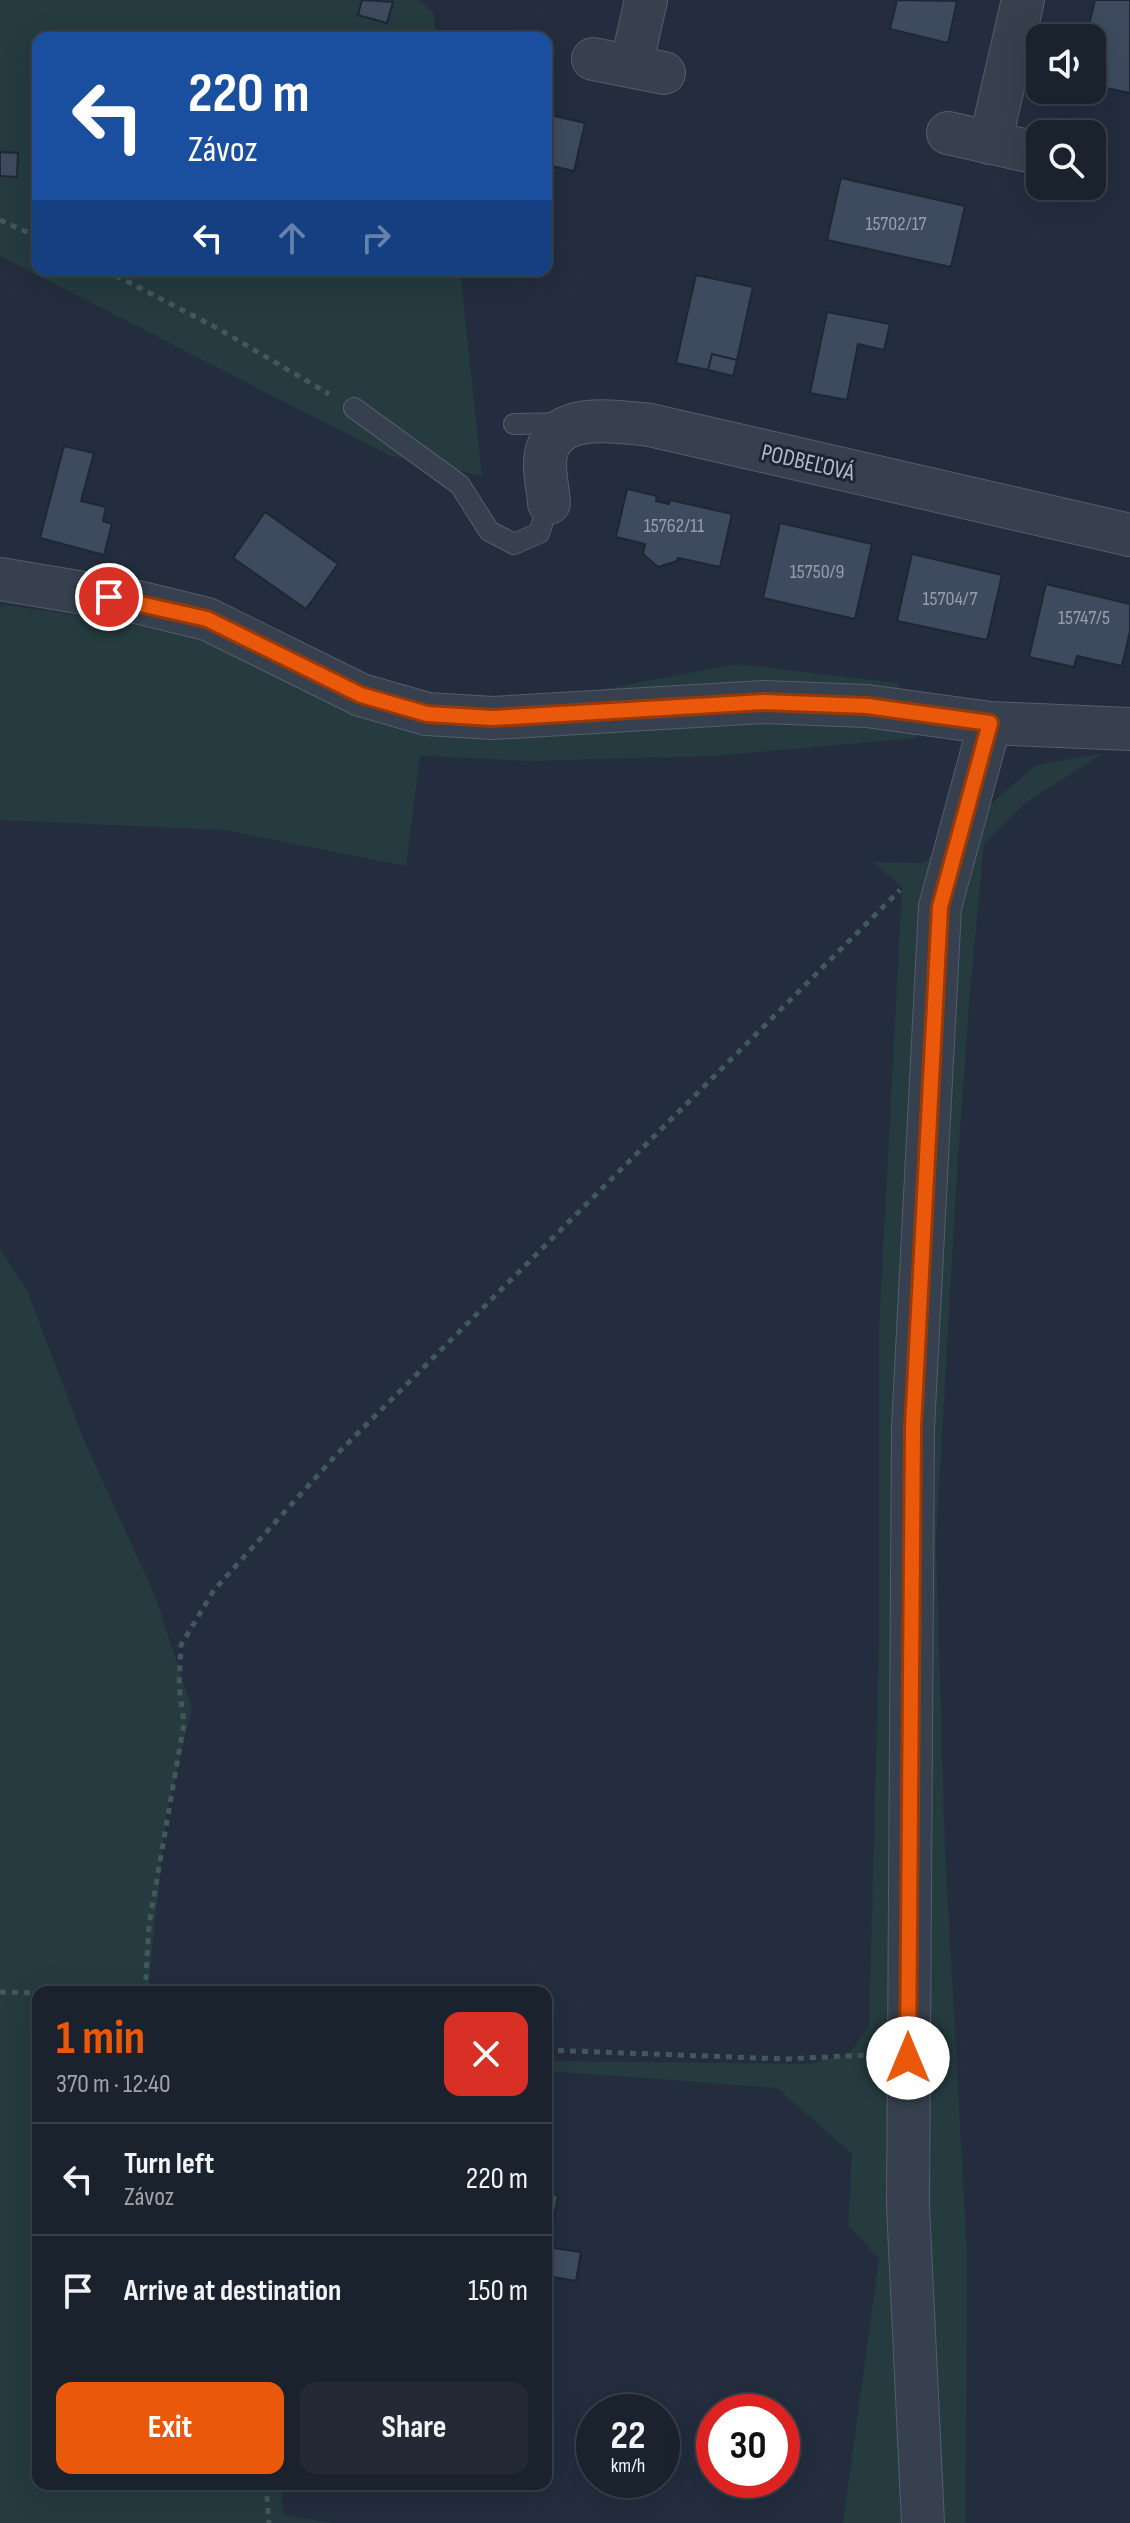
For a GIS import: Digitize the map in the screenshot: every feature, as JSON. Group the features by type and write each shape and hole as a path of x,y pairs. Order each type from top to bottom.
{"street":[{"path":"629,66 646,0"},
{"path":"990,143 1023,0"},
{"path":"948,133 1026,151"},
{"name":"PODBEĽOVÁ","path":"578,423 613,421 650,425 1130,535"},
{"path":"549,503 545,462 548,446 559,432 578,423"},
{"path":"0,579 137,602 207,619 361,695 427,714 493,718 764,702 867,706 990,723 1130,729"},
{"path":"923,2523 908,2214 913,1427 940,907 990,723"}],"lane":[{"path":"354,408 460,485 489,531 514,544 539,533 549,503"},
{"path":"514,424 578,423"}],"path":[{"path":"0,220 32,234"},
{"path":"117,276 217,328 354,408"},
{"path":"145,1986 149,1925 184,1723 179,1686 181,1645 214,1590 337,1454 895,895 955,849"},
{"path":"0,1992 32,1993"},
{"path":"552,2050 785,2059 862,2055 908,2058"},
{"path":"266,2490 269,2523"}],"green space":[{"path":"0,0 419,0 434,14 436,32 32,32 32,272 0,256"},
{"path":"39,276 461,276 482,476 388,455"},
{"path":"5,605 185,630 488,711 736,664 898,683 917,738 713,756 532,761 420,756 406,866 224,830 0,820 0,607"},
{"path":"1104,753 1028,801 984,844 970,992 936,1541 945,1850 967,2251 966,2523 843,2523 879,2259 848,2225 852,2154 777,2088 552,2071 552,2061 810,2064 850,2053 869,2026 879,1643 879,1327 902,887 873,862 923,863 1036,765"},
{"path":"0,1249 27,1290 84,1440 156,1598 192,1709 166,1816 150,1986 32,1986 32,2490 281,2490 283,2515 333,2523 0,2523"}],"building":[{"path":"362,0 393,2 387,23 358,15"},
{"path":"897,0 957,1 948,43 890,29"},
{"path":"1095,0 1130,0 1130,93 1106,88 1106,24 1089,24"},
{"path":"552,115 585,123 574,171 552,166"},
{"path":"0,152 18,153 17,177 0,176"},
{"path":"841,178 965,206 951,267 827,240"},
{"path":"696,275 753,287 737,360 712,354 708,370 676,363"},
{"path":"827,312 890,324 884,350 858,344 847,400 810,393"},
{"path":"712,354 737,360 733,376 708,370"},
{"path":"64,446 94,453 81,501 106,507 103,521 112,524 104,555 40,538"},
{"path":"627,489 657,496 656,501 669,504 670,500 732,514 720,567 678,558 658,567 643,554 645,544 616,537"},
{"path":"265,512 338,564 306,609 233,558"},
{"path":"780,523 872,544 855,619 763,598"},
{"path":"912,554 1002,575 987,640 897,621"},
{"path":"1046,584 1130,604 1130,631 1122,666 1077,656 1074,667 1029,657"},
{"path":"552,2194 558,2195 552,2231"},
{"path":"553,2248 581,2252 576,2281 552,2277"}],"route":[{"path":"109,597 207,619 361,695 427,714 493,718 764,702 867,706 990,723 940,907 913,1427 908,2058"}]}
